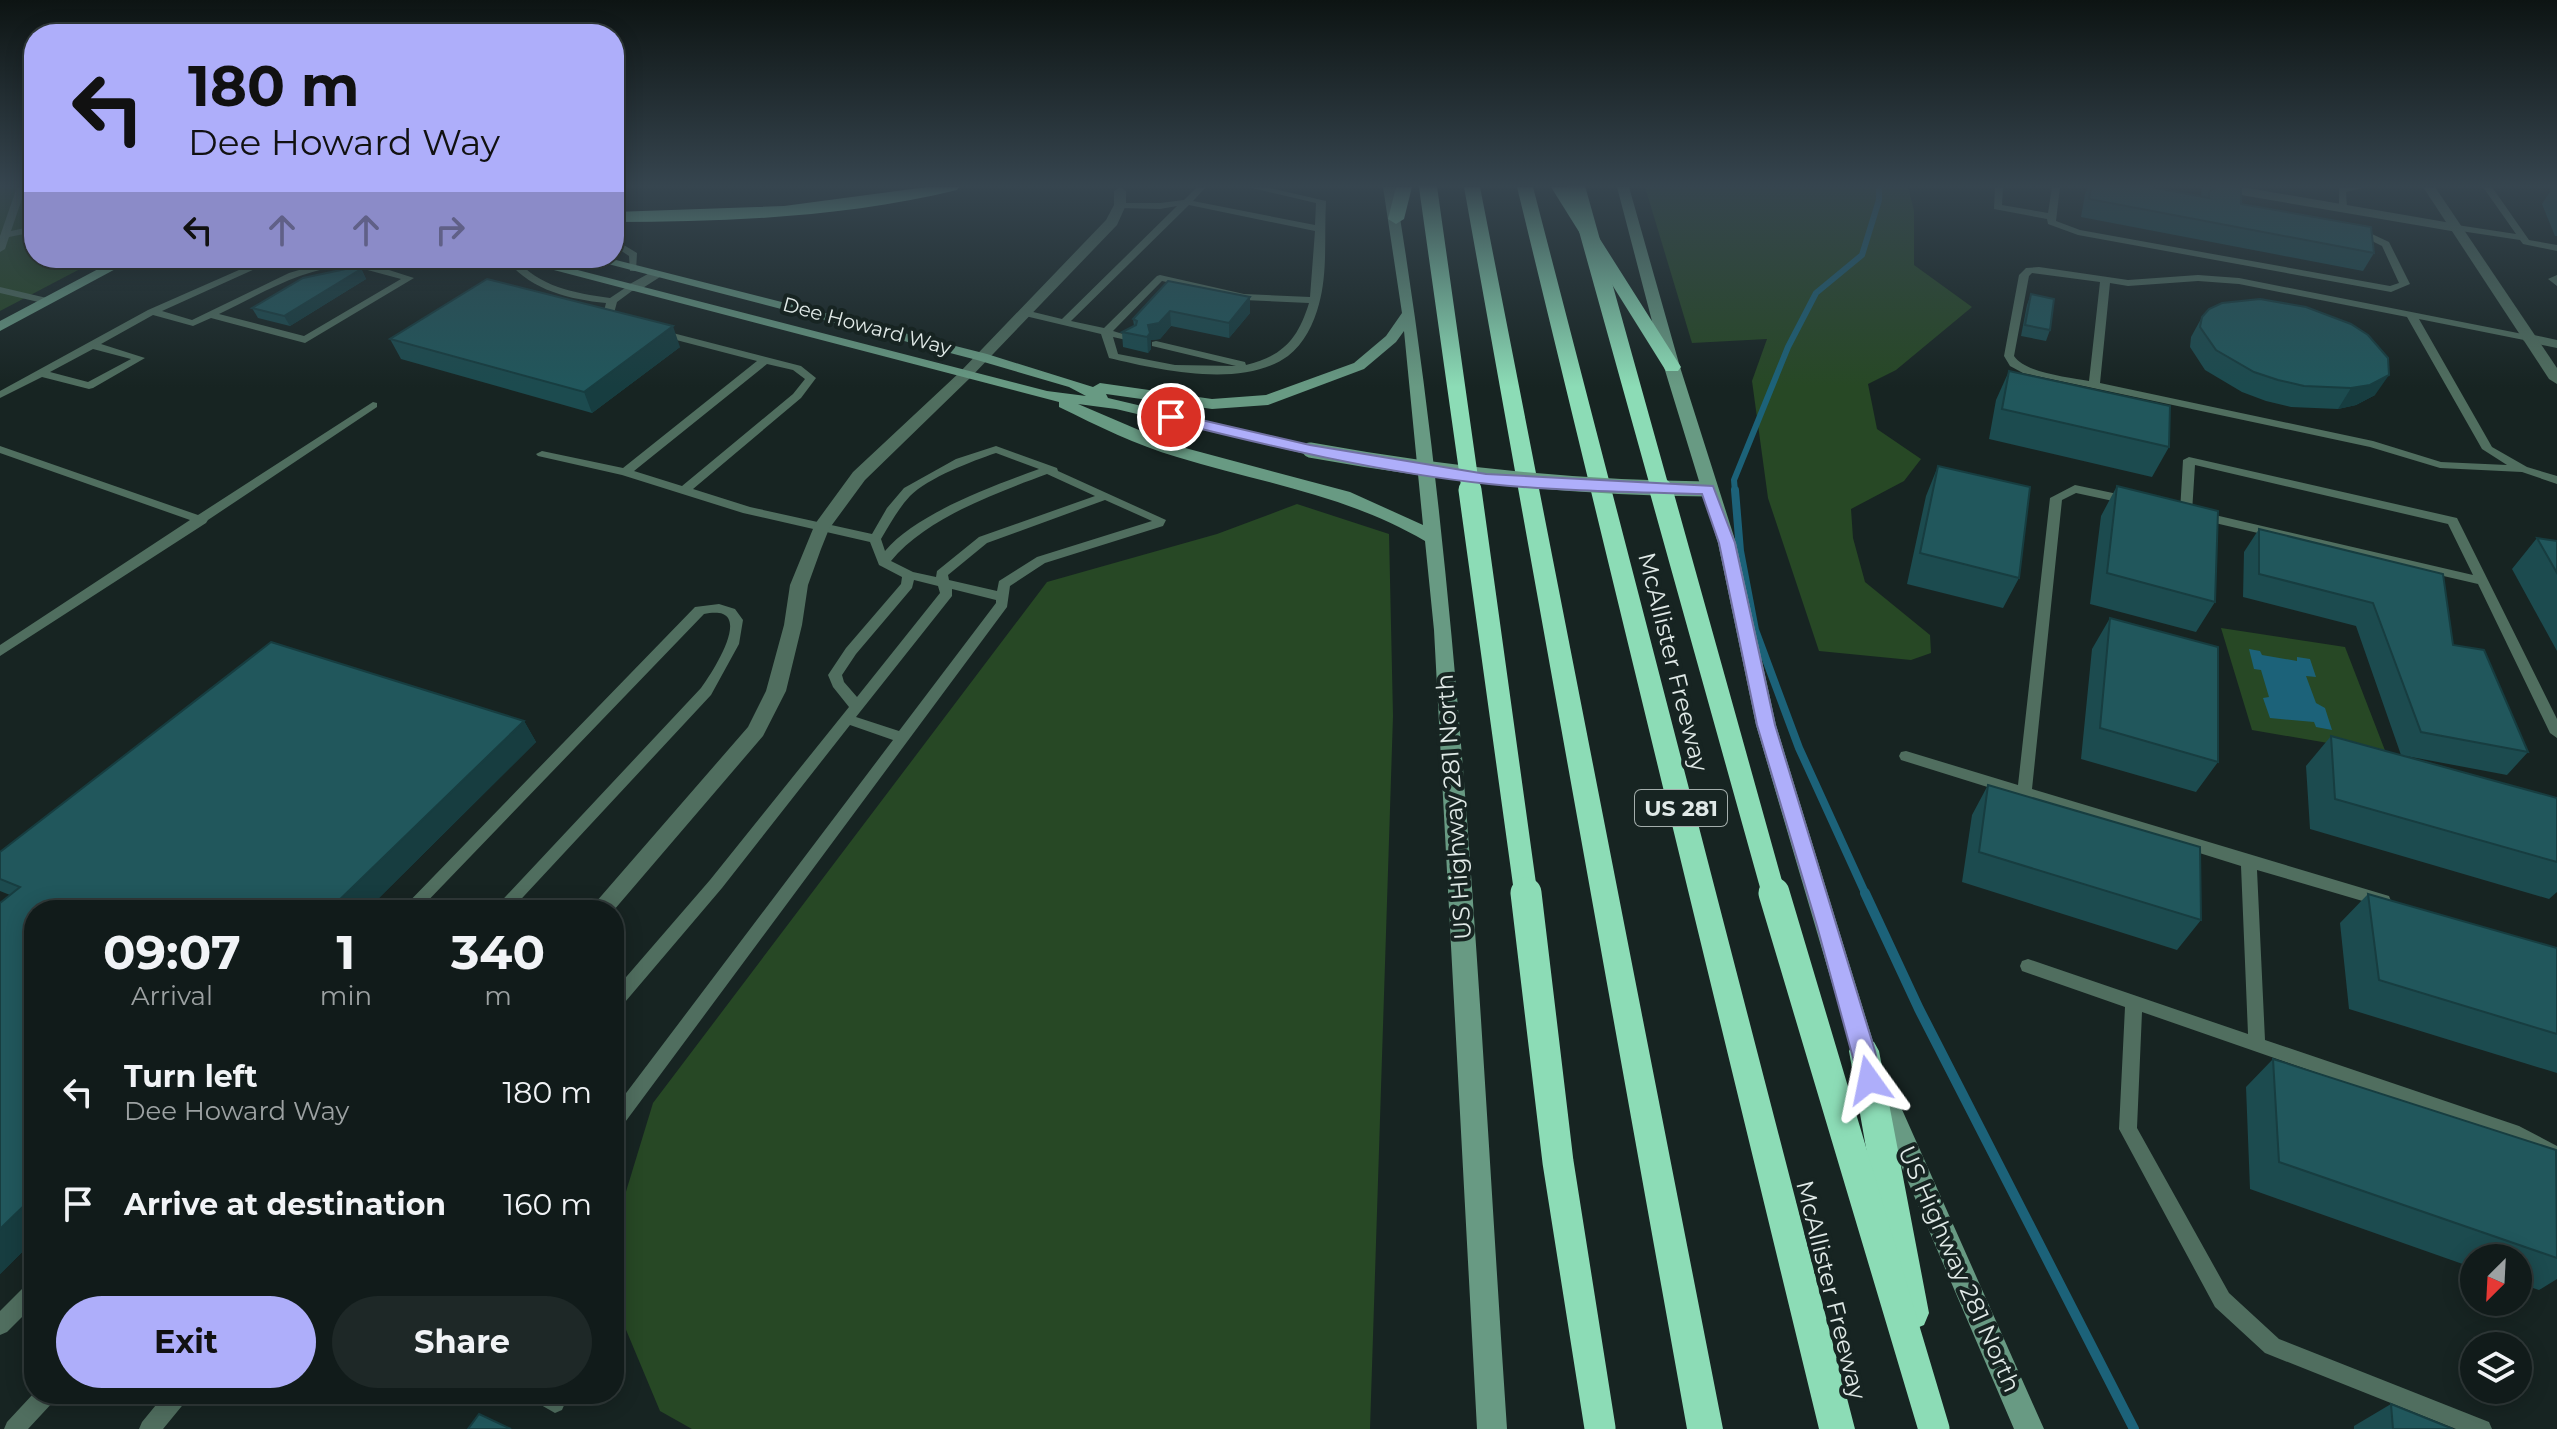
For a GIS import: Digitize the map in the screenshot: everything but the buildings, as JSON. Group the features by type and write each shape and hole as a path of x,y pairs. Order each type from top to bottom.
{"highway":[{"path":"1437,254 1519,838 1558,1162 1600,1428"},
{"path":"1485,254 1705,1429"},
{"name":"McAllister Freeway","path":"1542,254 1837,1429"},
{"path":"1595,254 1767,870 1934,1429"},
{"path":"1601,254 1672,367"},
{"path":"1864,1051 1934,1429"}],"main road":[{"name":"US Highway 281 North","path":"1401,254 1443,630 1492,1429"},
{"name":"US Highway 281 North","path":"1641,254 1708,489 1727,543 1766,725 1864,1051 2029,1429"},
{"name":"Dee Howard Way","path":"624,267 982,357 1074,384 1116,404"},
{"path":"0,327 110,268"},
{"name":"Dee Howard Way","path":"552,268 1047,396 1116,404 1310,450 1486,479 1582,486 1708,489"},
{"path":"1074,384 1212,404 1268,400 1359,366 1391,339 1409,313"},
{"path":"1047,396 1137,438 1377,506 1433,538"}],"street":[{"path":"609,900 756,731 776,691 793,625 799,585 821,528 859,476 965,375 1082,254"},
{"path":"2474,254 2557,379"},
{"path":"632,288 655,274"},
{"path":"2529,338 2557,344"}],"lane":[{"path":"632,254 633,269"},
{"path":"1064,322 1134,254"},
{"path":"1106,332 1113,356 1143,364 1197,371 1255,367 1283,355 1301,334 1315,300 1318,254"},
{"path":"2197,254 2391,289 2405,284 2391,254"},
{"path":"0,395 152,312 251,268"},
{"path":"152,312 193,323 305,270 316,268"},
{"path":"211,315 305,340 409,278 370,268"},
{"path":"516,268 539,285 587,298 612,301 632,288"},
{"path":"2523,469 2440,465 2373,444 2027,371 2014,364 2009,356 2024,275 2029,270 2105,282 2213,278 2529,338"},
{"path":"1106,332 1160,278 1244,297 1315,300"},
{"path":"2094,385 2105,282"},
{"path":"0,290 47,301"},
{"path":"612,301 607,319 622,323"},
{"path":"1025,313 1131,338"},
{"path":"2411,315 2488,449 2523,469 2557,480"},
{"path":"650,331 797,368 811,378 797,396 684,490"},
{"path":"1156,344 1255,367"},
{"path":"40,373 89,386 140,358 91,345"},
{"path":"625,472 765,360"},
{"path":"0,651 373,405"},
{"path":"0,449 202,520"},
{"path":"624,1110 1002,604 1003,597 1004,584 1041,560 1159,523 1160,520 1053,471 996,449 960,461 908,491 891,511 875,539 883,562 909,575 1003,597"},
{"path":"542,454 625,472 821,528 875,539"},
{"path":"2482,581 2179,511 2189,460 2453,521 2557,733"},
{"path":"883,562 906,539 962,506 1037,474 1053,471"},
{"path":"2024,793 2056,498 2075,489 2144,504"},
{"path":"624,991 716,884 947,593 941,574 983,540 1105,496"},
{"path":"901,737 852,713 835,675 851,651 907,585 909,575"},
{"path":"419,900 700,610 712,607 732,613 737,619 739,631 712,683 510,900"},
{"path":"1906,756 2398,905"},
{"path":"2249,862 2257,1044"},
{"path":"2028,966 2513,1132 2557,1156"},
{"path":"2134,1002 2128,1129 2222,1300 2272,1346 2482,1429"},
{"path":"0,1325 24,1301"},
{"path":"14,1429 38,1404"},
{"path":"149,1429 170,1404"}],"green space":[{"path":"0,254 24,254 24,268 82,268 0,311"},
{"path":"1665,254 1914,254 1914,265 1972,307 1896,370 1868,384 1877,429 1921,459 1904,481 1851,509 1853,538 1865,582 1930,635 1931,653 1911,660 1819,651 1768,498 1752,381 1767,339 1692,343"},
{"path":"1297,504 1389,534 1393,716 1370,1429 692,1429 660,1411 624,1325 624,1198 653,1103 1047,582 1217,534"},
{"path":"2221,628 2345,647 2386,753 2252,730"}],"water":[{"path":"2249,649 2260,651 2262,655 2297,661 2297,657 2310,659 2316,677 2306,676 2316,703 2325,708 2332,730 2316,727 2314,722 2270,718 2263,698 2269,697 2261,670 2254,669"}],"waterway":[{"path":"1735,492 1734,480 1788,347 1816,293 1862,254"},
{"path":"1735,490 1740,551 1755,630 1799,748 1866,895"},
{"path":"1865,893 1919,1009 2134,1429"}],"route":[{"path":"1171,417 1310,450 1486,479 1582,486 1708,489 1727,543 1766,725 1828,926 1864,1051 1869,1080"}]}
